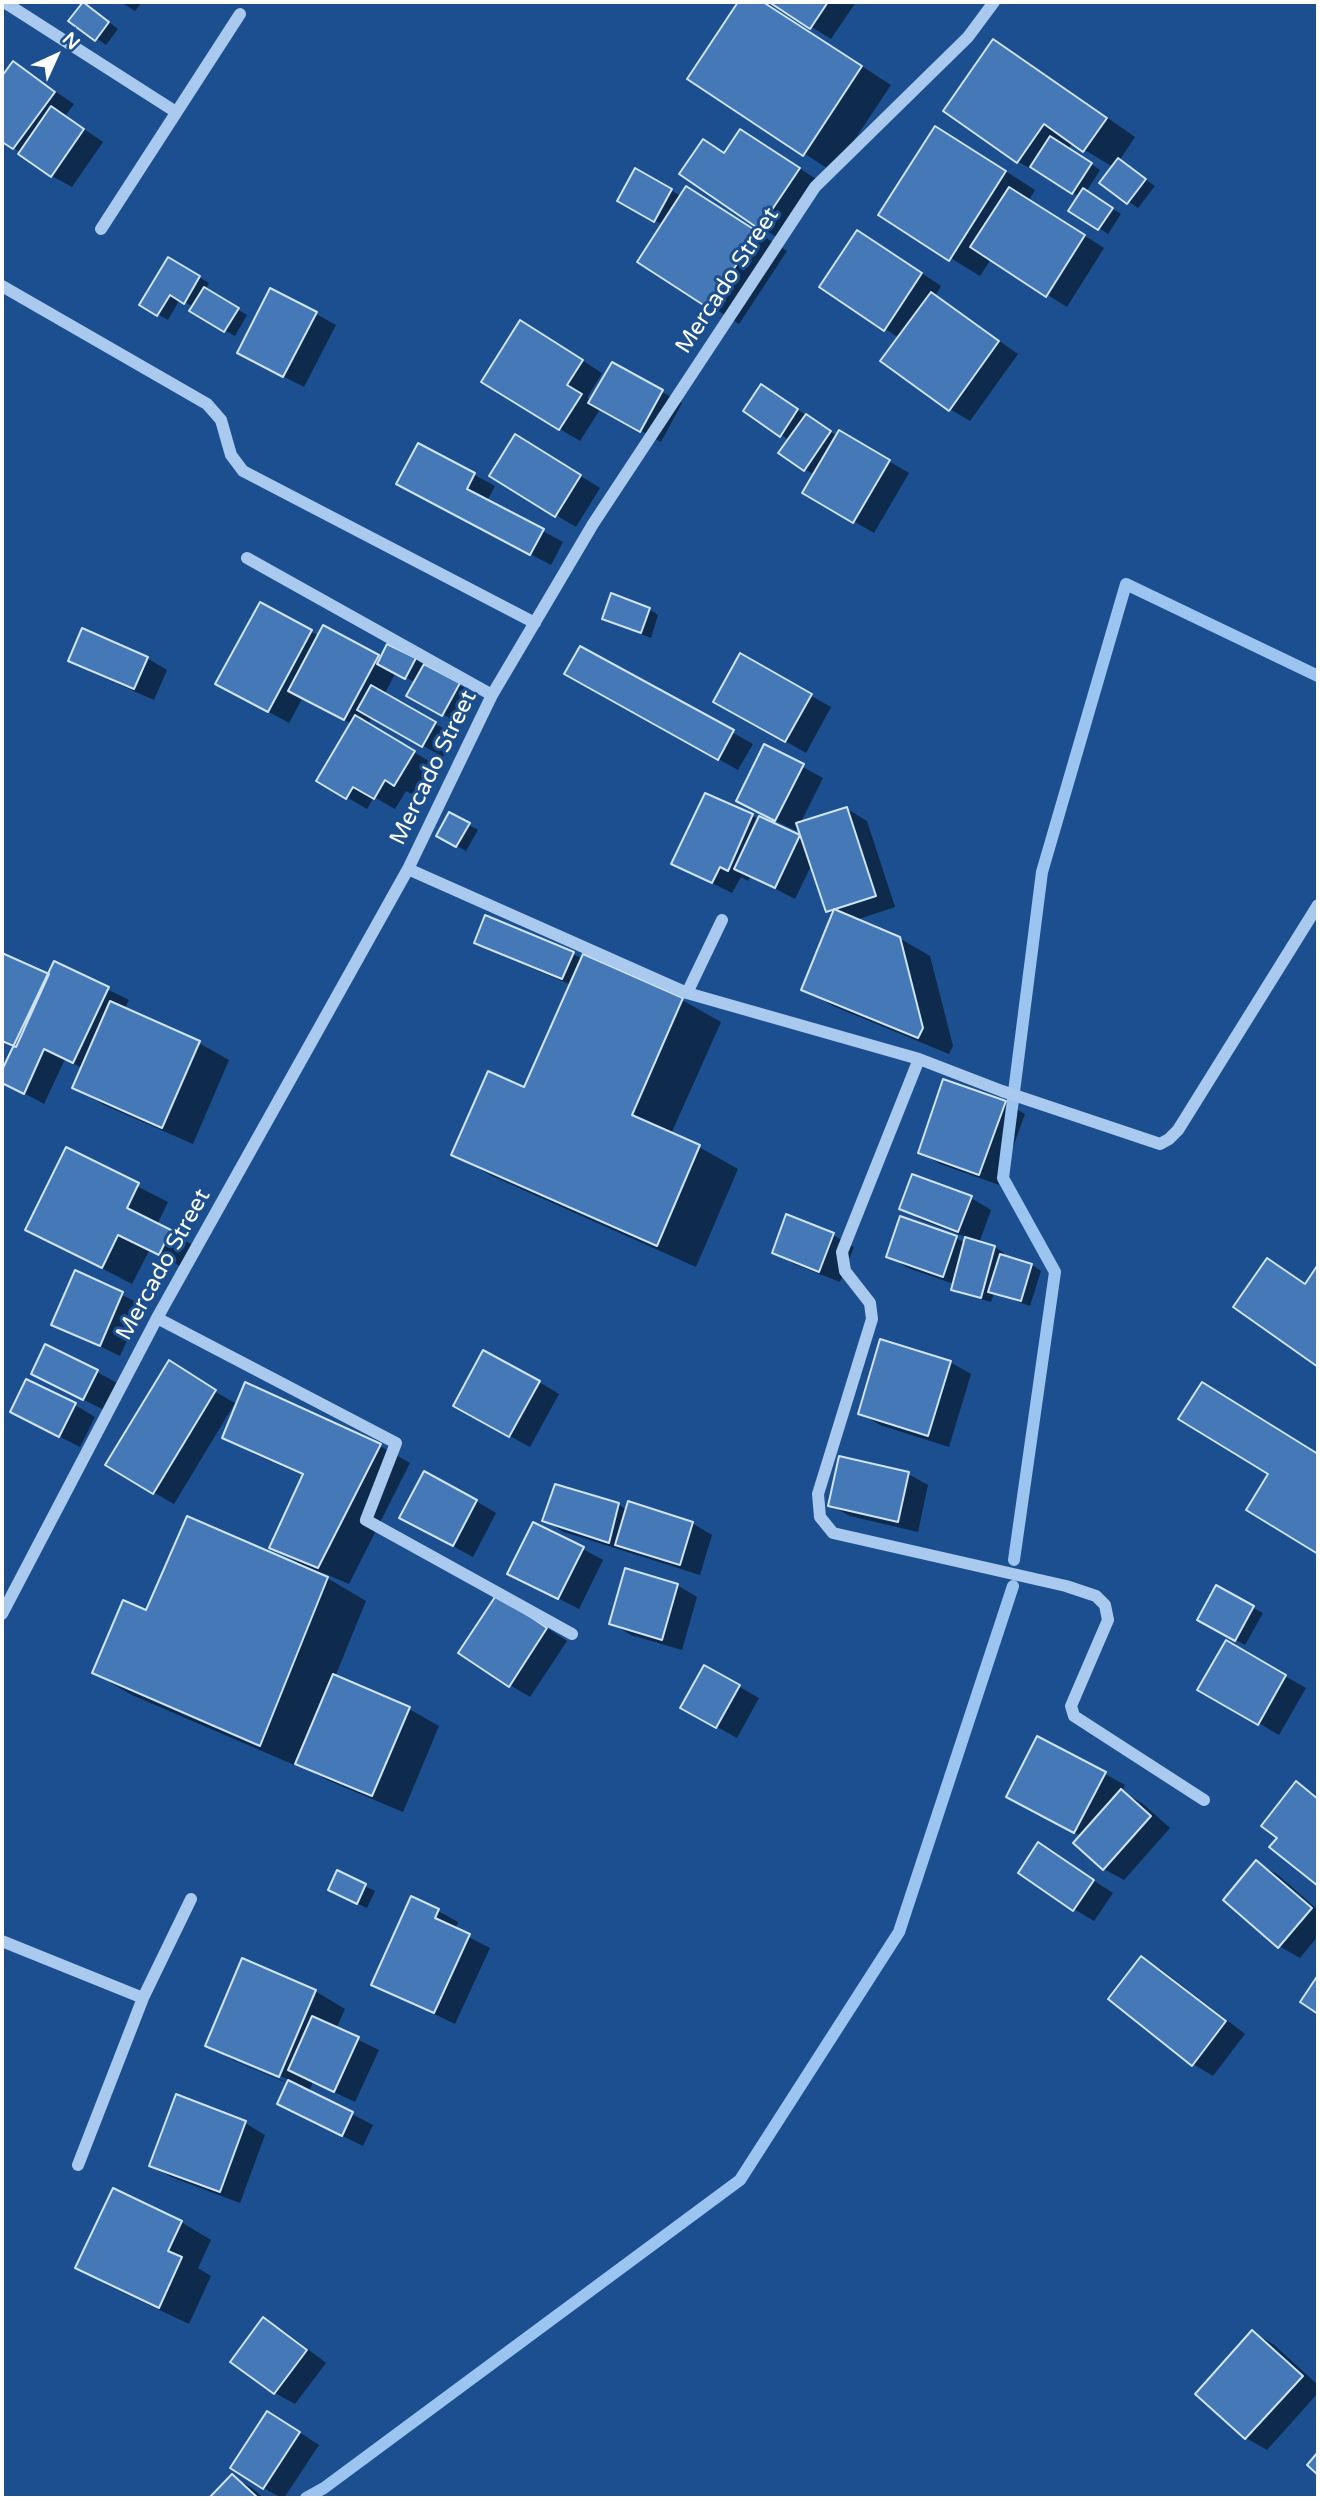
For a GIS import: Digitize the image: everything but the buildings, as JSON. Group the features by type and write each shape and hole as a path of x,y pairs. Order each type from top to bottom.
{"street":[{"path":"4,2 176,112"},
{"name":"Mercado Street","path":"2,1614 157,1318 408,869 492,695 593,524 815,187 968,37 994,2"},
{"path":"101,229 240,14"},
{"path":"2,286 207,404 221,421 232,455 243,471 535,623"},
{"path":"247,558 492,695"},
{"path":"408,869 687,993 919,1059 1002,1091 1160,1144 1178,1130 1318,905"},
{"path":"687,993 722,920"},
{"path":"919,1059 842,1252 845,1271 870,1303 872,1319 818,1494 820,1517 833,1533 1066,1586 1096,1596 1105,1605 1108,1620 1071,1706 1074,1716 1204,1800"},
{"path":"157,1318 396,1443 366,1520 572,1634"},
{"path":"78,2165 143,1998 191,1899"},
{"path":"2,1941 143,1998"}],"waterway":[{"path":"1014,1560 1055,1272 1003,1178 1042,872 1126,584 1318,676"},
{"path":"306,2498 324,2488 740,2180 899,1932 1013,1586"}]}
